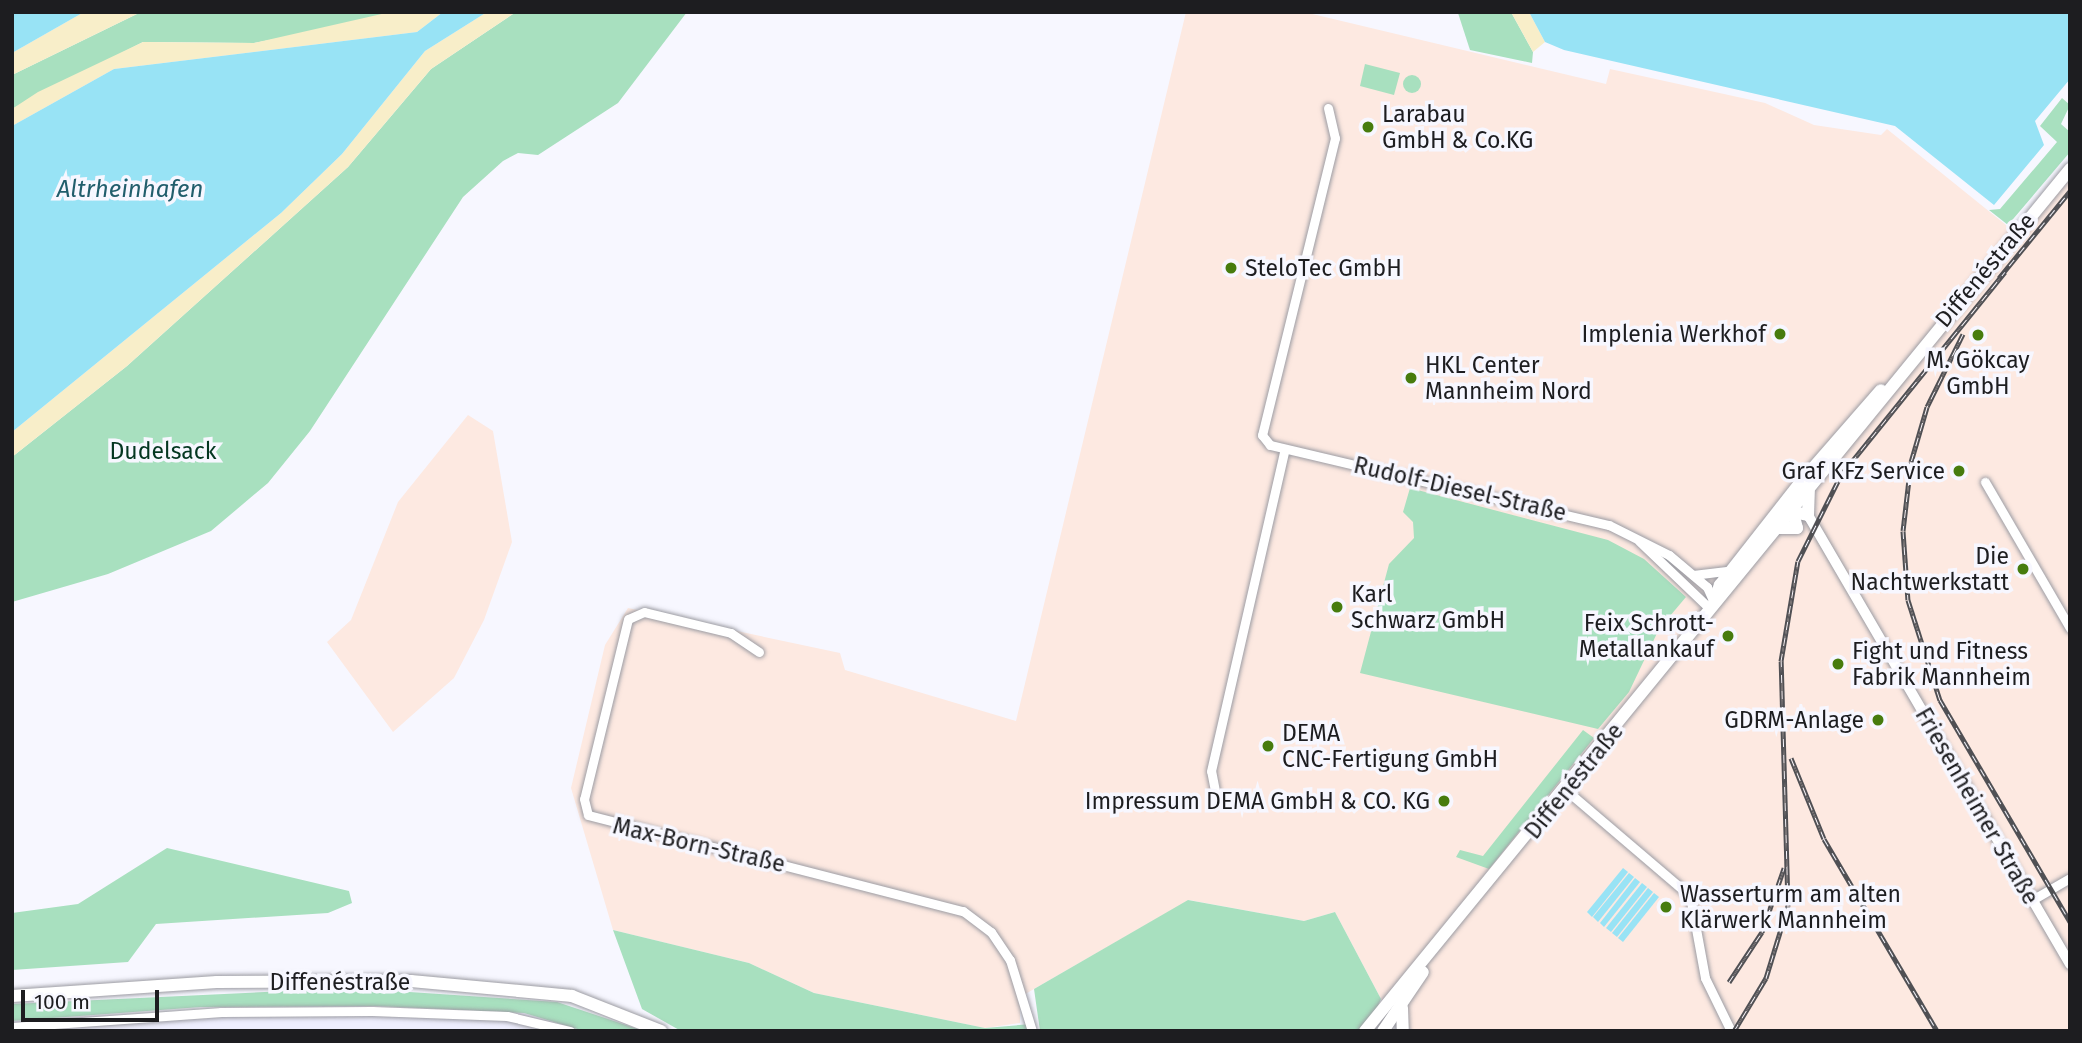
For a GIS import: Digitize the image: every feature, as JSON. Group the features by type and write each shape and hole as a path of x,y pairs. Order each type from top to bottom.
{"main road":[{"name":"Diffenéstraße","path":"1369,1030 1566,790 1712,606 1779,528 1789,498 1901,371 2070,169"},
{"name":"Diffenéstraße","path":"1712,606 1732,570 1786,511 1809,491 1901,371"},
{"path":"1786,511 1808,515 1809,491"},
{"path":"1786,511 1797,528"},
{"path":"1779,528 1797,528"},
{"name":"Diffenéstraße","path":"1383,1031 1402,1008 1431,956"},
{"name":"Diffenéstraße","path":"12,996 217,982 411,981 572,996 661,1031"},
{"path":"1402,1008 1403,1031"}],"street":[{"name":"Rudolf-Diesel-Straße","path":"1328,108 1335,138 1262,435 1270,445 1633,535 1693,575 1712,606"},
{"path":"1216,796 1211,771 1285,449"},
{"path":"1985,482 2070,628"},
{"name":"Friesenheimer Straße","path":"1808,515 1819,541 2070,964"},
{"name":"Friesenheimer Straße","path":"1797,528 1819,541"},
{"name":"Rudolf-Diesel-Straße","path":"1633,535 1712,606"},
{"path":"1693,575 1732,570"},
{"name":"Max-Born-Straße","path":"759,652 731,633 644,612 628,619 584,799 588,815 963,911 991,932 1010,960 1031,1031"},
{"path":"1566,790 1690,897 1705,978 1731,1031"},
{"path":"2032,901 2070,878"},
{"path":"12,1027 221,1012 372,1011 506,1016 570,1031"}],"shaded area":[{"path":"1186,12 1304,12 1606,84 1610,69 1765,103 1814,125 1881,135 1887,129 2006,225 2018,242 2070,178 2070,1031 1413,1031 1381,999 1335,912 1304,921 1189,900 1020,997 1020,1023 985,1028 814,993 749,963 613,930 571,788 605,645 628,608 840,653 845,670 1016,721"},
{"path":"468,415 493,431 512,542 484,620 454,678 393,732 327,642 351,620 398,502"},
{"path":"316,1005 524,1013 584,1031 12,1031 12,1021"}],"green space":[{"path":"141,12 416,12 254,43 143,42 12,109 12,75"},
{"name":"Dudelsack","path":"516,12 687,12 618,103 538,155 518,153 503,161 463,197 310,431 268,483 211,531 108,574 12,602 12,457 127,366 348,167 431,69"},
{"path":"1511,12 1533,52 1532,63 1470,50 1458,13"},
{"path":"1365,64 1400,73 1394,95 1360,86"},
{"path":"1408,75 1416,75 1421,84 1419,91 1408,93 1403,88 1403,80"},
{"path":"2062,98 2070,105 2061,124 2070,132 2070,152 2008,225 1989,210 2000,209 2057,142 2040,126"},
{"path":"1410,488 1608,540 1644,559 1686,597 1659,629 1629,692 1598,729 1360,673 1389,564 1414,538 1413,522 1403,512"},
{"path":"1583,730 1594,738 1489,869 1456,857 1460,850 1483,856"},
{"path":"167,848 349,891 352,903 328,913 156,924 128,962 12,970 12,913 78,904"},
{"path":"1188,900 1304,921 1335,912 1381,999 1376,1010 1358,1031 1040,1031 1034,989"},
{"path":"613,930 749,963 814,993 985,1028 1031,1024 1032,1031 681,1031 642,1009"},
{"path":"350,988 557,1002 644,1031 584,1031 524,1013 376,1006 201,1007 12,1021 12,1004"}],"sand":[{"path":"84,12 141,12 12,75 12,53"},
{"path":"443,12 417,32 114,69 12,126 12,109 38,92 143,42 254,43 386,13"},
{"path":"487,12 516,12 431,69 348,167 127,366 12,457 12,432 281,213 342,154 425,51"},
{"path":"1511,12 1529,12 1545,42 1533,52"}],"water":[{"path":"12,12 84,12 12,53"},
{"name":"Altrheinhafen","path":"443,12 487,12 425,51 342,154 281,213 12,432 12,126 114,69 417,32"},
{"path":"1529,12 2070,12 2070,79 2035,121 2044,145 1994,205 1895,126 1564,50 1545,42"},
{"path":"1623,868 1628,872 1592,917 1587,912"},
{"path":"1629,873 1634,877 1598,922 1593,917"},
{"path":"1635,878 1640,882 1604,927 1600,923"},
{"path":"1642,883 1647,887 1611,932 1606,928"},
{"path":"1648,888 1653,892 1617,937 1612,933"},
{"path":"1654,893 1659,897 1623,942 1618,938"}],"railway":[{"path":"1999,278 2070,191"},
{"path":"1734,1031 1766,978 1788,906 1781,661 1798,561 1841,475 2005,272"},
{"path":"1963,334 1927,407 1911,462 1903,531 1908,600 1940,700 2070,922"},
{"path":"1791,758 1824,839 1937,1031"},
{"path":"1729,982 1762,932 1784,868"}],"place":[{"name":"Larabau GmbH & Co.KG","path":"1368,127"},
{"name":"SteloTec GmbH","path":"1231,268"},
{"name":"Implenia Werkhof","path":"1780,334"},
{"name":"M. Gökcay GmbH","path":"1978,335"},
{"name":"HKL Center Mannheim Nord","path":"1411,378"},
{"name":"Graf KFz Service","path":"1959,471"},
{"name":"Die Nachtwerkstatt","path":"2023,569"},
{"name":"Karl Schwarz GmbH","path":"1337,607"},
{"name":"Feix Schrott- Metallankauf","path":"1728,636"},
{"name":"Fight und Fitness Fabrik Mannheim","path":"1838,664"},
{"name":"GDRM-Anlage","path":"1878,720"},
{"name":"DEMA CNC-Fertigung GmbH","path":"1268,746"},
{"name":"Impressum DEMA GmbH & CO. KG","path":"1444,801"},
{"name":"Wasserturm am alten Klärwerk Mannheim","path":"1666,907"}]}
